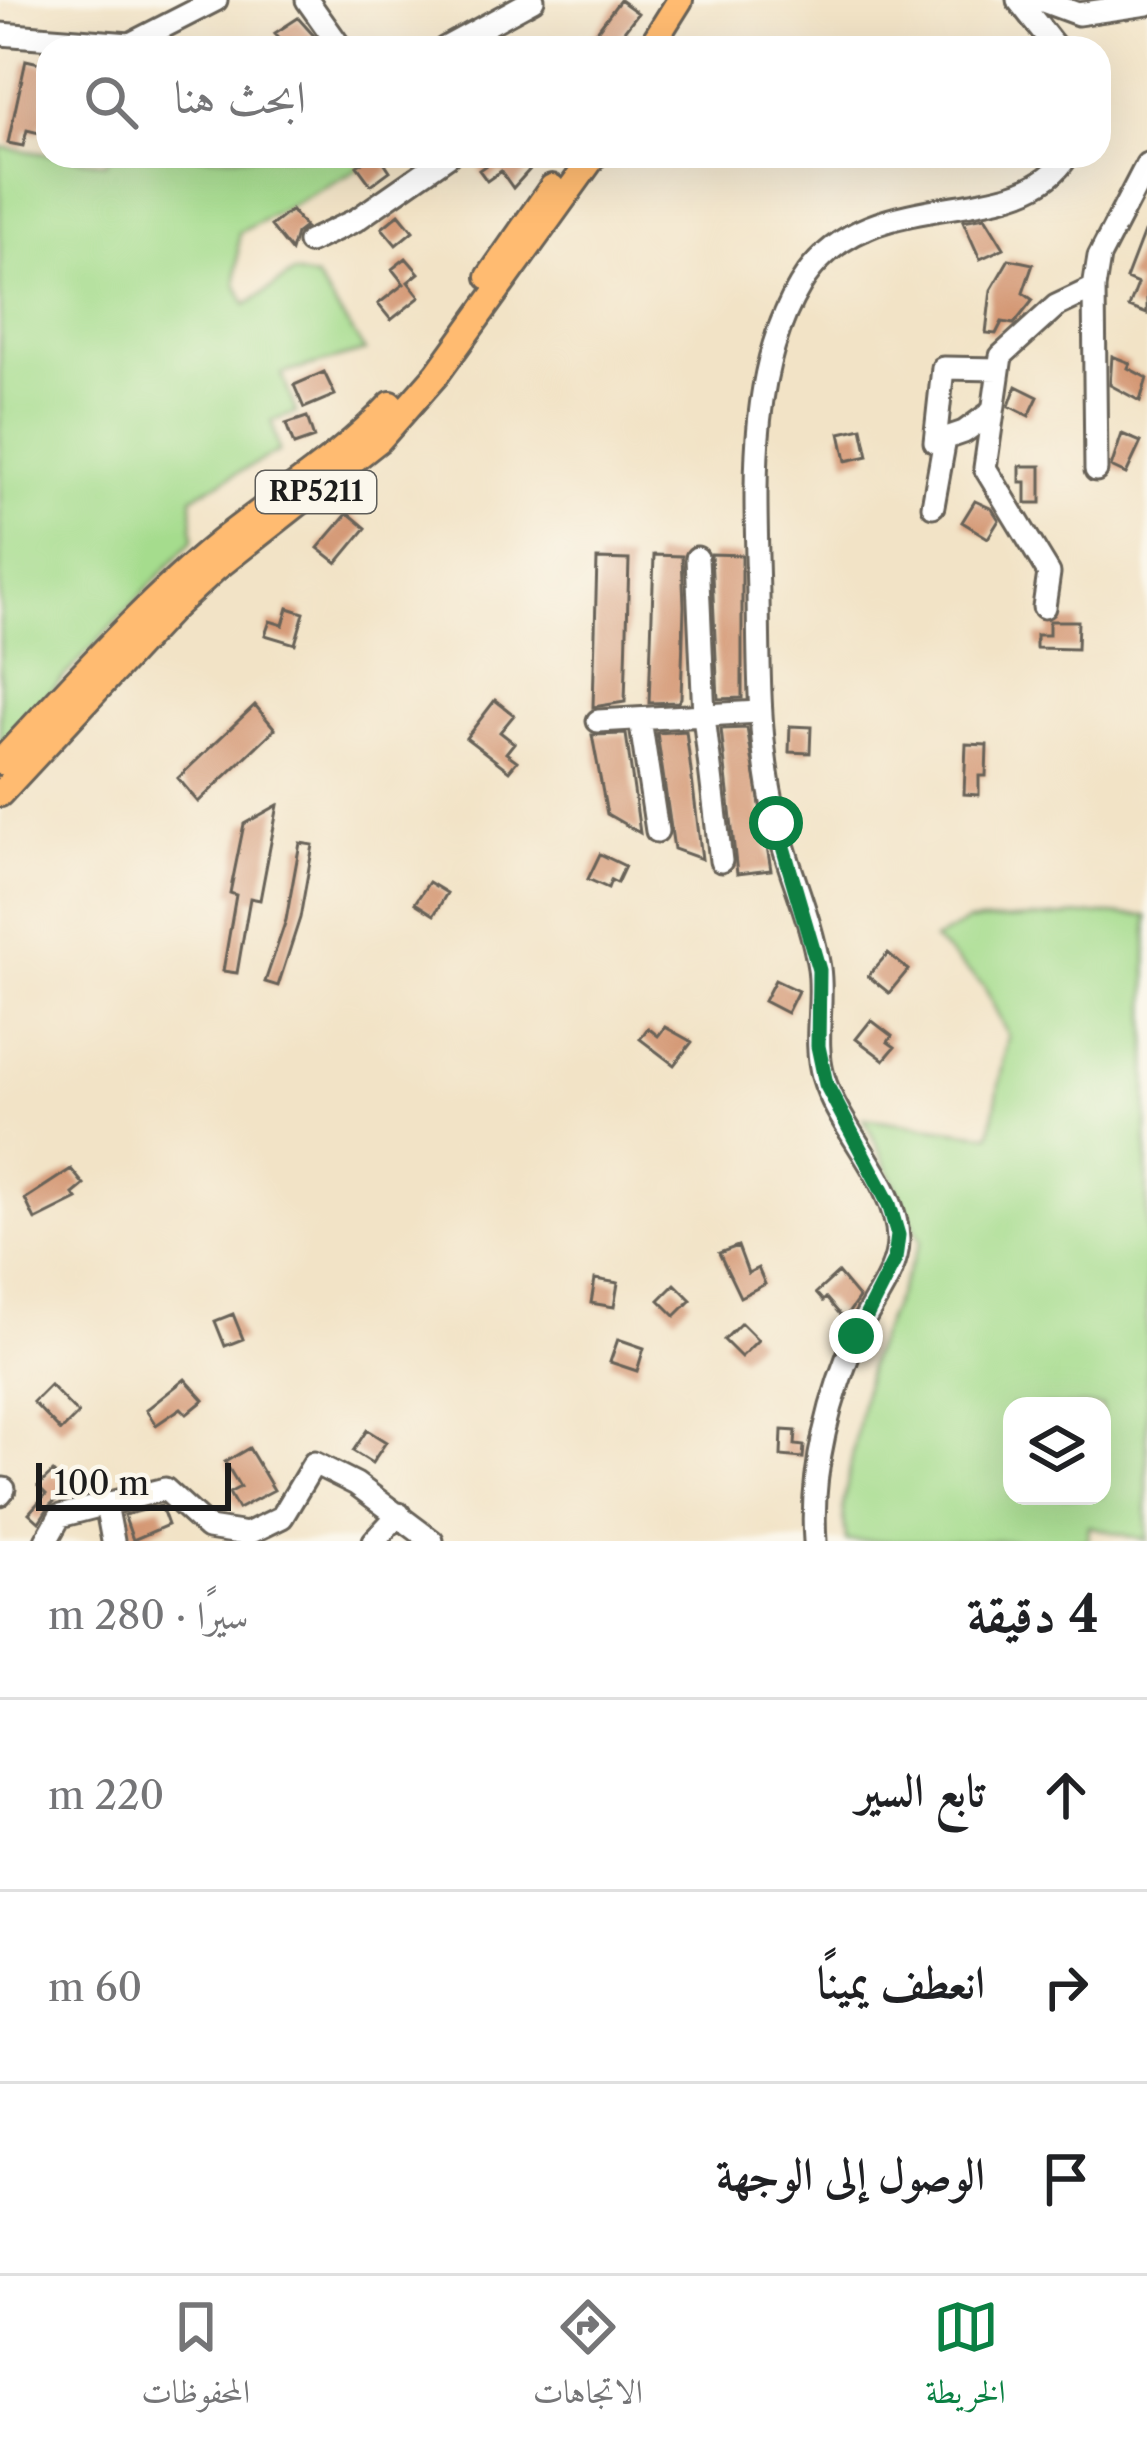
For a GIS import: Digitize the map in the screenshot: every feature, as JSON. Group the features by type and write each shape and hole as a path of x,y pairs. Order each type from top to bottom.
{"main road":[{"path":"658,36 680,0"},
{"path":"676,36 697,0"},
{"name":"RP5211","path":"0,762 162,593 378,418 447,337 566,168"},
{"name":"RP5211","path":"0,794 173,608 215,569 380,440 437,374 585,168"}],"street":[{"path":"146,36 216,0"},
{"path":"307,0 332,36"},
{"path":"467,36 533,0"},
{"path":"1018,0 1046,36"},
{"path":"1040,0 1078,14 1147,4"},
{"path":"0,34 36,37"},
{"path":"1096,470 1094,288 1100,257 1147,164"},
{"path":"309,242 356,220 425,168"},
{"path":"815,1541 815,1485 830,1419 856,1336 895,1259 898,1235 889,1204 826,1084 820,1063 819,970 776,823 759,712 757,475 762,403 798,288 825,254 857,233 913,212 1006,198 1047,178 1056,168"},
{"path":"1044,607 1049,573 985,468 1000,356 1056,306 1094,288"},
{"path":"993,411 964,432 935,442 943,368 999,369"},
{"path":"933,506 945,439"},
{"path":"697,558 704,716 721,861"},
{"path":"598,721 759,712"},
{"path":"640,719 657,831"},
{"path":"46,1541 60,1516 165,1489 208,1528 248,1534 282,1517 314,1463 356,1484 432,1541"},
{"path":"106,1504 113,1541"},
{"path":"374,1541 399,1514"}],"green space":[{"path":"0,147 36,152 36,168 361,168 239,233 236,284 246,305 294,273 316,278 365,351 282,374 296,413 272,421 279,451 192,497 193,540 0,745"},
{"path":"1147,916 1147,1541 1089,1526 1088,1541 846,1541 843,1506 870,1359 921,1241 864,1118 990,1135 1008,1036 984,986 934,940 967,922"}],"building":[{"path":"620,0 638,13 620,36 593,36"},
{"path":"298,18 314,36 278,36 275,33"},
{"path":"26,60 36,62 36,132 27,130 23,146 8,143"},
{"path":"358,168 388,168 390,171 371,185"},
{"path":"531,168 513,188 501,171 487,181 479,170"},
{"path":"291,210 305,227 296,234 291,251 271,226"},
{"path":"399,214 413,231 396,245 382,228"},
{"path":"985,217 1004,248 980,259 963,221"},
{"path":"1144,232 1147,314 1129,307 1138,284 1126,279"},
{"path":"406,258 419,273 408,282 420,297 391,320 378,304 404,284 392,269"},
{"path":"1009,259 1033,264 1023,293 1033,300 1014,324 1002,322 996,334 986,333 991,290"},
{"path":"1112,356 1130,363 1128,368 1147,378 1140,401 1110,385"},
{"path":"324,372 335,395 304,408 294,385"},
{"path":"1016,386 1038,397 1029,416 1009,406"},
{"path":"307,417 314,438 294,445 286,424"},
{"path":"862,428 868,456 846,461 840,433"},
{"path":"1122,434 1141,442 1126,474 1111,467"},
{"path":"1020,466 1041,466 1041,503 1026,503"},
{"path":"975,501 992,509 999,520 988,538 962,522"},
{"path":"348,513 366,528 337,563 318,548"},
{"path":"711,554 742,555 742,698 718,699"},
{"path":"654,555 682,556 678,702 649,703"},
{"path":"597,559 629,560 625,702 593,707"},
{"path":"288,608 304,613 295,644 265,635 270,621 283,625"},
{"path":"1049,621 1078,621 1077,649 1036,648 1036,635 1049,635"},
{"path":"495,700 514,715 500,732 514,743 506,753 517,761 509,771 466,738"},
{"path":"255,705 275,729 198,802 178,778"},
{"path":"790,726 811,727 810,753 789,752"},
{"path":"747,728 771,870 737,874 721,729"},
{"path":"686,731 702,859 674,849 657,733"},
{"path":"626,734 640,833 607,814 592,735"},
{"path":"966,744 987,745 986,776 979,776 979,795 964,794"},
{"path":"278,805 260,900 250,898 237,973 223,971 236,895 230,893 244,824"},
{"path":"300,843 313,845 300,918 278,986 265,982 286,920"},
{"path":"600,854 625,866 617,883 611,880 608,888 588,879"},
{"path":"429,882 447,893 434,915 415,903"},
{"path":"888,953 908,970 889,993 868,976"},
{"path":"775,980 798,991 787,1013 764,1001"},
{"path":"871,1020 892,1036 888,1042 895,1047 884,1060 856,1039"},
{"path":"665,1027 692,1042 674,1065 640,1039 648,1028 658,1036"},
{"path":"71,1169 84,1185 73,1194 77,1199 35,1220 25,1199"},
{"path":"738,1246 748,1273 758,1268 765,1284 740,1297 719,1253"},
{"path":"838,1273 859,1298 844,1319 816,1293"},
{"path":"595,1279 618,1283 614,1307 591,1303"},
{"path":"675,1284 691,1300 675,1316 659,1300"},
{"path":"233,1314 243,1339 225,1346 215,1321"},
{"path":"741,1323 758,1340 741,1357 724,1340"},
{"path":"618,1339 644,1348 637,1371 610,1362"},
{"path":"185,1379 204,1400 187,1414 181,1408 156,1425 146,1410"},
{"path":"50,1385 78,1414 61,1431 33,1402"},
{"path":"367,1430 386,1442 372,1463 353,1451"},
{"path":"782,1430 796,1431 795,1445 804,1446 803,1458 781,1456"},
{"path":"249,1448 274,1490 238,1509 229,1493 240,1487 225,1462"},
{"path":"53,1472 69,1489 39,1522 29,1513 46,1494 38,1486"},
{"path":"161,1506 168,1525 133,1540 124,1515"}],"route":[{"path":"776,823 819,970 818,1046 826,1084 889,1204 898,1235 895,1259 856,1336"}]}
